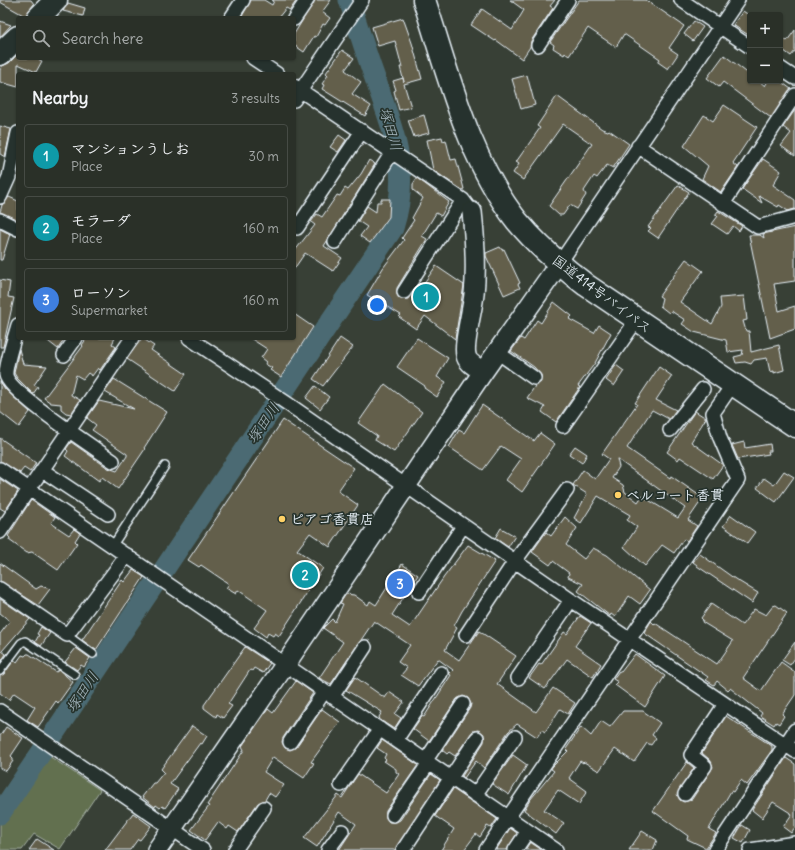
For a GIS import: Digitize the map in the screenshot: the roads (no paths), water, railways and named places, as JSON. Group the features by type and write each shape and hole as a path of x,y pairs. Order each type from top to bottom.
{"highway":[{"path":"40,16 56,0"},
{"name":"国道414号バイパス","path":"424,0 467,130 483,166 517,220 559,264 636,321 795,426"},
{"path":"0,54 16,39"}],"street":[{"path":"232,16 243,0"},
{"path":"296,16 307,0"},
{"path":"538,45 568,0"},
{"path":"681,0 747,45"},
{"path":"157,850 407,487 483,372 559,264 738,0"},
{"path":"361,1 296,92 391,150 467,206 477,254 475,292 466,346 466,356 469,361 483,372"},
{"path":"261,60 275,72"},
{"path":"783,70 795,78"},
{"path":"723,204 795,95"},
{"path":"297,228 362,131"},
{"path":"0,197 9,177 16,143"},
{"path":"638,146 758,227 795,217"},
{"path":"335,242 391,150"},
{"path":"404,292 467,206"},
{"path":"0,220 16,228"},
{"path":"563,426 636,321"},
{"path":"16,333 6,375 9,383 27,400 113,461"},
{"path":"64,355 75,340"},
{"path":"0,532 131,340"},
{"path":"192,340 288,404 571,600 790,748"},
{"path":"497,352 534,378"},
{"path":"486,850 738,480 720,438 713,413 733,384"},
{"path":"670,430 703,389"},
{"path":"0,469 127,554 285,665 556,850"},
{"path":"42,470 108,514"},
{"path":"466,635 515,561 568,490"},
{"path":"419,592 464,526"},
{"path":"0,589 67,635 127,554"},
{"path":"518,678 571,600"},
{"path":"290,742 364,647"},
{"path":"396,740 441,673"},
{"path":"393,815 463,704"},
{"path":"685,794 705,766 691,754 725,704"},
{"path":"0,711 203,850"},
{"path":"341,785 380,729"},
{"path":"715,850 790,748 795,730"},
{"path":"475,795 515,737"},
{"path":"403,850 477,738"},
{"path":"235,850 264,808"},
{"path":"328,850 342,830"},
{"path":"515,850 528,831"},
{"path":"750,850 795,843"}],"lane":[{"path":"113,546 165,466"},
{"path":"67,635 93,654"},
{"path":"0,671 25,641 75,675"}],"waterway":[{"name":"塚田川","path":"0,814 393,228 398,207 400,188 398,153 389,118 349,0"}],"place":[{"name":"マンションうしお","path":"426,297"},
{"name":"ベルコート香貫","path":"618,495"},
{"name":"ピアゴ香貫店","path":"282,519"},
{"name":"モラーダ","path":"305,575"},
{"name":"ローソン","path":"400,584"}]}
